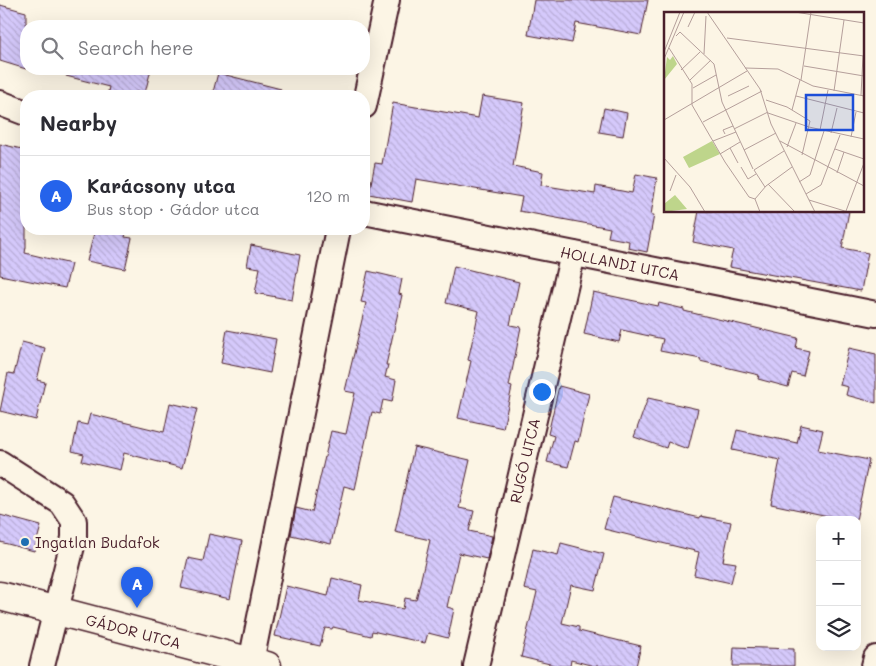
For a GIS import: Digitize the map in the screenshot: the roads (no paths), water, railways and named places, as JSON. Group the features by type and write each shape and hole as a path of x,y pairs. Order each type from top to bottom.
{"street":[{"path":"367,90 387,0"},
{"path":"0,103 20,111"},
{"name":"HOLLANDI UTCA","path":"370,213 876,314"},
{"path":"259,664 337,235"},
{"name":"RUGÓ UTCA","path":"476,666 574,254"},
{"path":"0,463 62,502 74,521 74,538 42,666"},
{"name":"GÁDOR UTCA","path":"0,596 55,612 259,664"},
{"path":"874,666 876,658"}],"place":[{"name":"Ingatlan Budafok","path":"25,542"},
{"name":"Karácsony utca","path":"137,608"}]}
